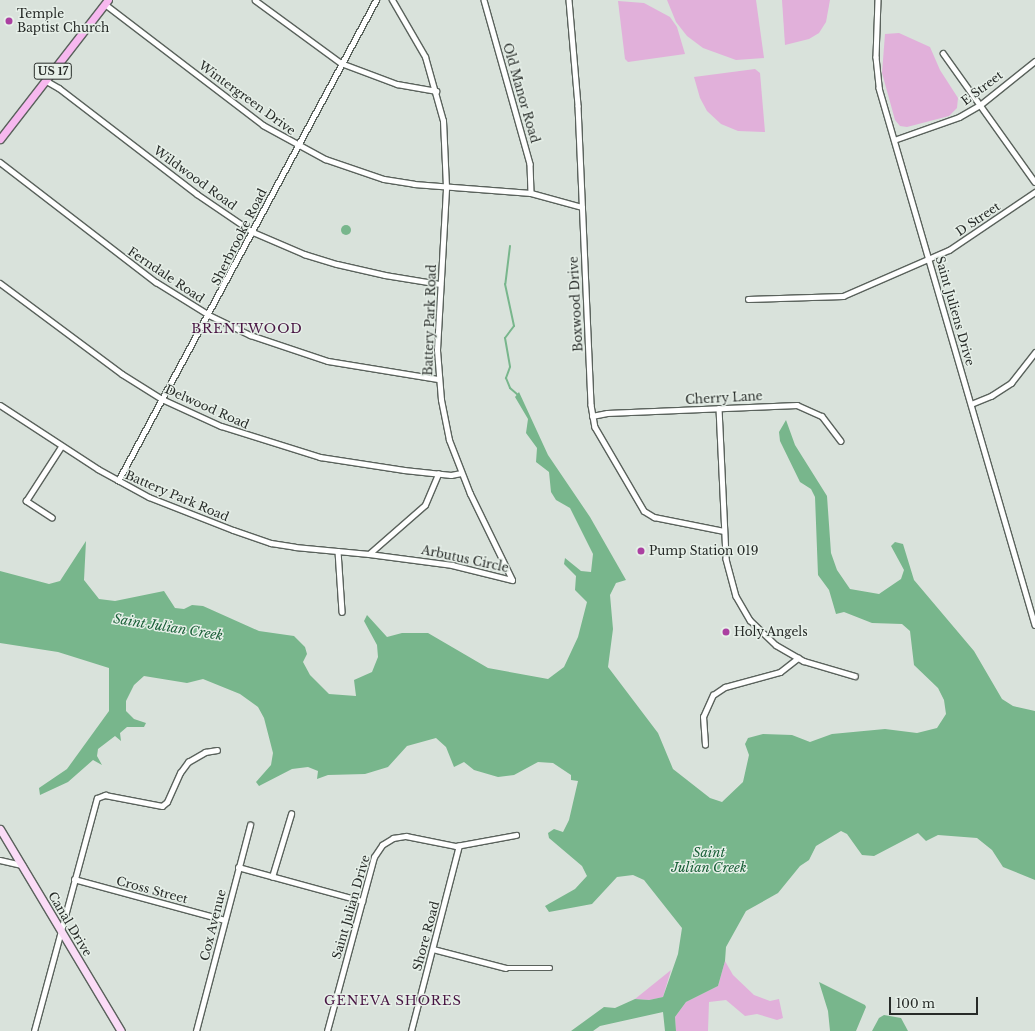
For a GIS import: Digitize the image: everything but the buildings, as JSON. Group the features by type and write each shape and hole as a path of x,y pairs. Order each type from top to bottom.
{"main road":[{"name":"US 17","path":"0,139 106,2"},
{"name":"Canal Drive","path":"0,829 121,1031"}],"street":[{"path":"254,0 341,63 397,84 436,91"},
{"name":"Sherbrooke Road","path":"118,481 209,315 341,63 376,0"},
{"name":"Battery Park Road","path":"392,0 425,57 436,91 446,147 446,187 440,284 438,379 449,440 461,473"},
{"name":"Old Manor Road","path":"484,0 530,164 532,192"},
{"name":"Boxwood Drive","path":"569,0 578,106 592,416 603,443 644,511 654,517 724,531"},
{"name":"Saint Juliens Drive","path":"878,0 876,57 879,88 1035,625"},
{"name":"Wintergreen Drive","path":"106,2 263,125 298,146 364,174 414,184 532,192 582,207"},
{"path":"943,54 1035,182"},
{"name":"E Street","path":"894,140 942,125 980,105 1035,61"},
{"name":"Wildwood Road","path":"46,80 59,88 197,194 253,232 304,254 337,264 385,276 440,284"},
{"name":"Ferndale Road","path":"0,162 156,282 209,315 257,337 328,361 438,379"},
{"name":"D Street","path":"748,299 843,296 929,259 978,232 1035,192"},
{"name":"Delwood Road","path":"0,283 102,361 162,399 227,428 293,450 349,462 438,474"},
{"path":"971,404 991,396 1011,383 1035,352"},
{"name":"Battery Park Road","path":"0,405 61,447 118,481 166,504 261,540 295,547 369,554"},
{"name":"Cherry Lane","path":"592,416 607,413 788,405 805,407 828,421 841,441"},
{"path":"719,408 724,531 728,571 741,606 764,635 798,658 855,676"},
{"path":"52,518 26,501 61,447"},
{"path":"369,554 424,505 438,474 461,473"},
{"name":"Arbutus Circle","path":"369,554 452,565 512,580 461,473"},
{"path":"338,551 342,612"},
{"path":"705,745 703,717 713,695 726,687 780,672 798,658"},
{"path":"34,1031 60,930 97,798 102,795 159,806 166,804 180,773 188,762 205,752 217,750"},
{"path":"272,877 291,814"},
{"name":"Cox Avenue","path":"196,1031 250,825"},
{"name":"Saint Julian Drive","path":"327,1031 374,857 387,842 409,836 447,846 459,846 516,835"},
{"name":"Shore Road","path":"411,1031 459,846"},
{"path":"0,860 22,865"},
{"path":"238,867 362,901"},
{"name":"Cross Street","path":"74,879 225,920"},
{"path":"433,949 506,968 550,968"}],"shaded area":[{"path":"667,0 756,0 764,58 736,60 703,48 687,36 676,22"},
{"path":"782,0 830,0 826,22 819,33 809,39 785,45"},
{"path":"618,1 644,3 670,17 677,27 685,54 628,62 625,59"},
{"path":"899,33 930,47 940,70 958,98 957,108 949,116 907,127 900,126 895,120 882,73 885,34"},
{"path":"755,69 760,73 765,132 738,131 721,124 707,111 700,98 694,77"},
{"path":"725,961 733,975 754,995 770,1001 779,999 783,1018 777,1020 757,1014 745,1016 726,1000 709,1002 708,1031 676,1031 675,1017 686,1002 718,986"},
{"path":"671,970 663,997 649,1000 635,999"}],"water":[{"path":"346,225 351,230 346,235 341,230"},
{"name":"Saint Julian Creek","path":"519,392 548,455 590,517 626,580 616,583 610,595 613,629 608,667 658,733 673,769 710,798 722,802 743,782 749,755 745,744 748,738 763,734 792,735 810,742 832,734 885,729 917,733 937,728 946,714 944,700 938,688 914,665 910,631 902,624 872,623 844,612 836,614 829,590 818,575 815,497 811,489 800,482 780,441 779,432 786,420 795,445 827,496 831,553 837,570 850,589 879,594 901,579 904,570 891,546 895,542 903,544 914,580 974,651 1002,699 1013,706 1035,711 1035,880 1003,867 992,850 977,838 938,835 926,841 918,833 874,856 862,855 847,834 841,831 816,846 809,860 800,866 778,893 746,911 726,947 725,961 718,986 686,1002 675,1017 676,1031 665,1031 663,1012 600,1026 593,1031 571,1031 604,1007 615,1008 635,999 649,1000 663,997 678,954 682,928 644,880 633,875 617,877 592,904 549,912 545,906 575,889 587,876 582,866 549,838 548,833 554,829 563,832 569,820 578,781 571,780 571,775 553,763 538,762 514,775 498,777 474,770 464,762 454,767 446,747 436,738 407,746 388,767 365,774 328,775 317,779 318,771 308,767 292,769 259,786 256,782 271,765 273,753 264,718 258,707 240,694 203,679 187,683 144,676 134,685 126,701 126,711 134,719 146,723 144,727 127,727 120,733 121,741 115,736 98,749 97,756 102,765 93,760 68,782 40,795 39,788 67,769 109,711 109,668 58,652 0,643 0,571 49,584 60,581 86,541 84,580 99,599 115,601 164,591 175,608 184,609 192,605 203,606 259,631 294,636 305,647 307,654 303,662 310,675 329,694 356,696 354,680 372,672 378,657 377,645 364,621 367,615 387,637 402,633 428,633 488,668 548,679 564,667 578,637 587,602 575,590 576,576 564,564 565,558 581,571 591,572 593,554 570,508 556,500 551,492 549,472 536,462 537,448 526,433 528,419 515,397"},
{"path":"819,982 865,1005 866,1007 856,1031 830,1031 828,1011"},
{"path":"884,1015 901,1018 908,1031 872,1031 879,1018"}],"waterway":[{"path":"510,246 505,284 514,326 505,338 510,367 506,378 510,388 518,395"}],"place":[{"name":"Temple Baptist Church","path":"9,21"},
{"name":"Pump Station 019","path":"641,551"},
{"name":"Holy Angels","path":"726,632"}],"district":[{"name":"BRENTWOOD","path":"247,329"},
{"name":"GENEVA SHORES","path":"393,1001"}]}
